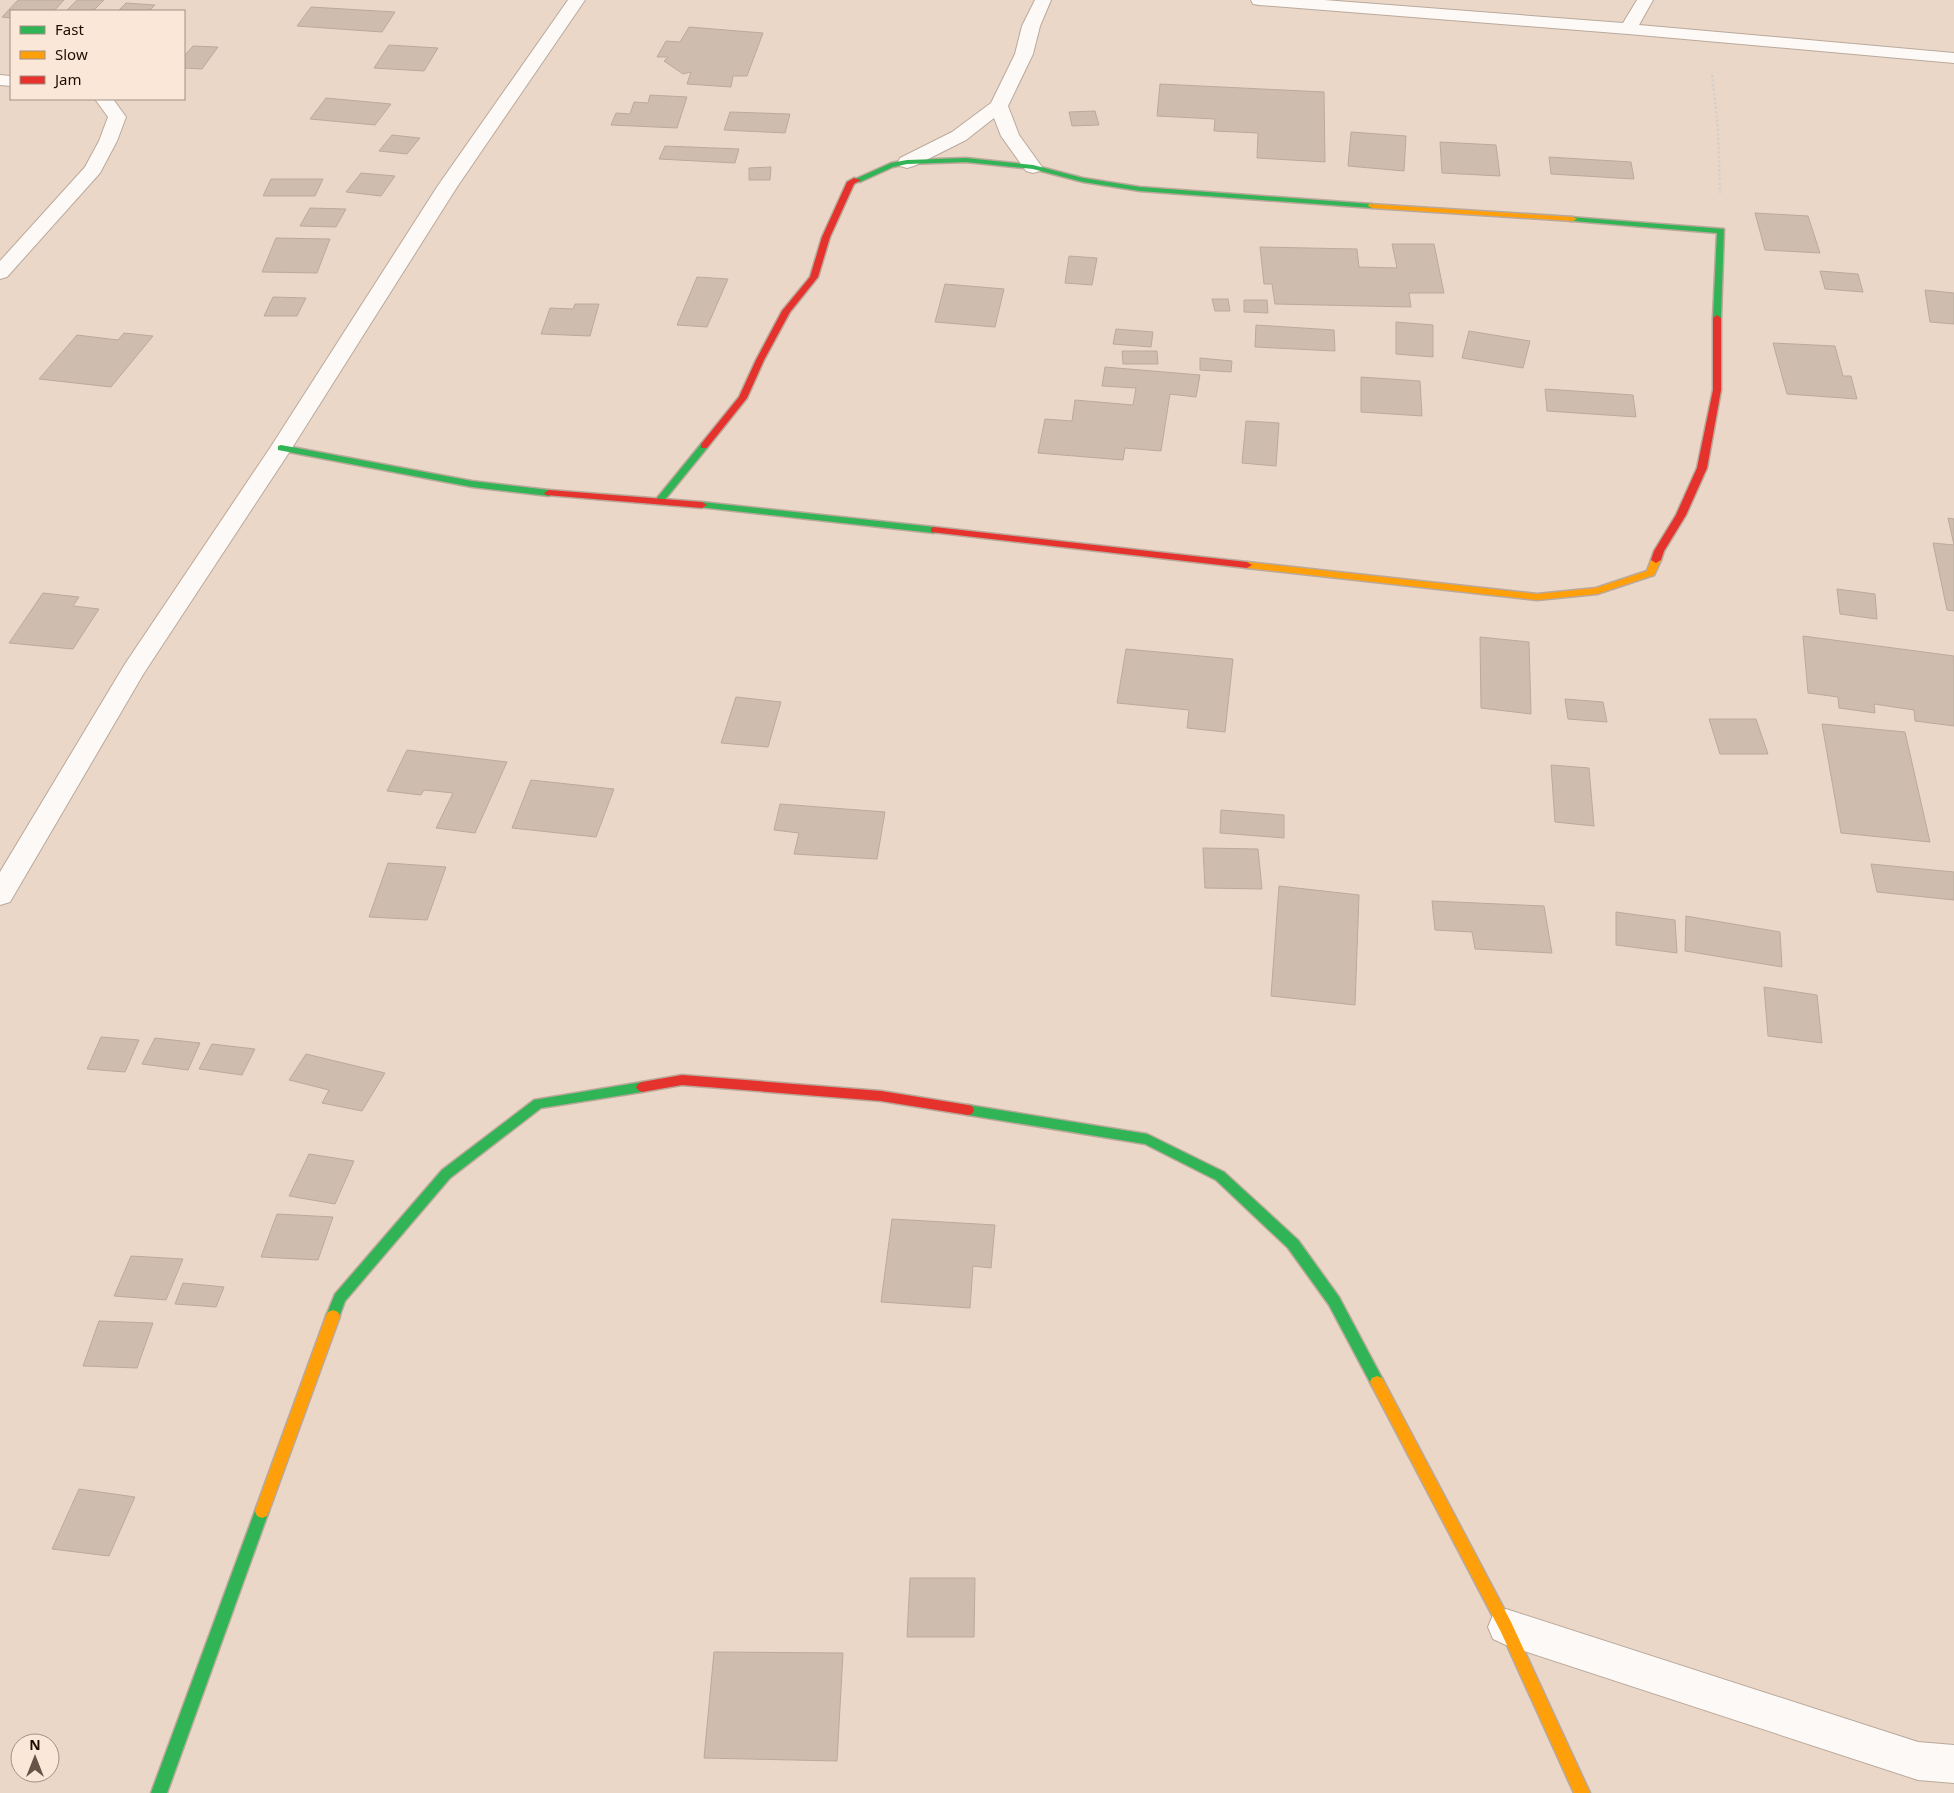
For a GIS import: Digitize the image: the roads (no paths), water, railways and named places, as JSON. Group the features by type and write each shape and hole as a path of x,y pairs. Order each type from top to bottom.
{"street":[{"path":"0,895 134,670 281,448 447,188 577,0"},
{"path":"907,162 959,136 999,106 1024,54 1031,26 1043,0"},
{"path":"1260,0 1628,29 1954,58"},
{"path":"1628,29 1645,0"},
{"path":"0,273 93,169 108,141 117,117 105,100"},
{"path":"999,106 1010,136 1033,167"},
{"path":"281,448 472,484 581,497 660,500 1537,597 1597,591 1651,573 1659,551 1681,516 1702,468 1717,390 1717,324 1721,231 1495,213 1294,202 1140,189 1084,180 1033,167 966,160 907,162 892,165 851,182 826,237 814,277 786,311 760,360 743,398 660,500"},
{"path":"159,1793 340,1298 446,1174 538,1104 682,1080 881,1096 1147,1139 1220,1176 1293,1244 1334,1301 1506,1627 1582,1793"},
{"path":"1506,1627 1918,1761 1954,1764"}]}
